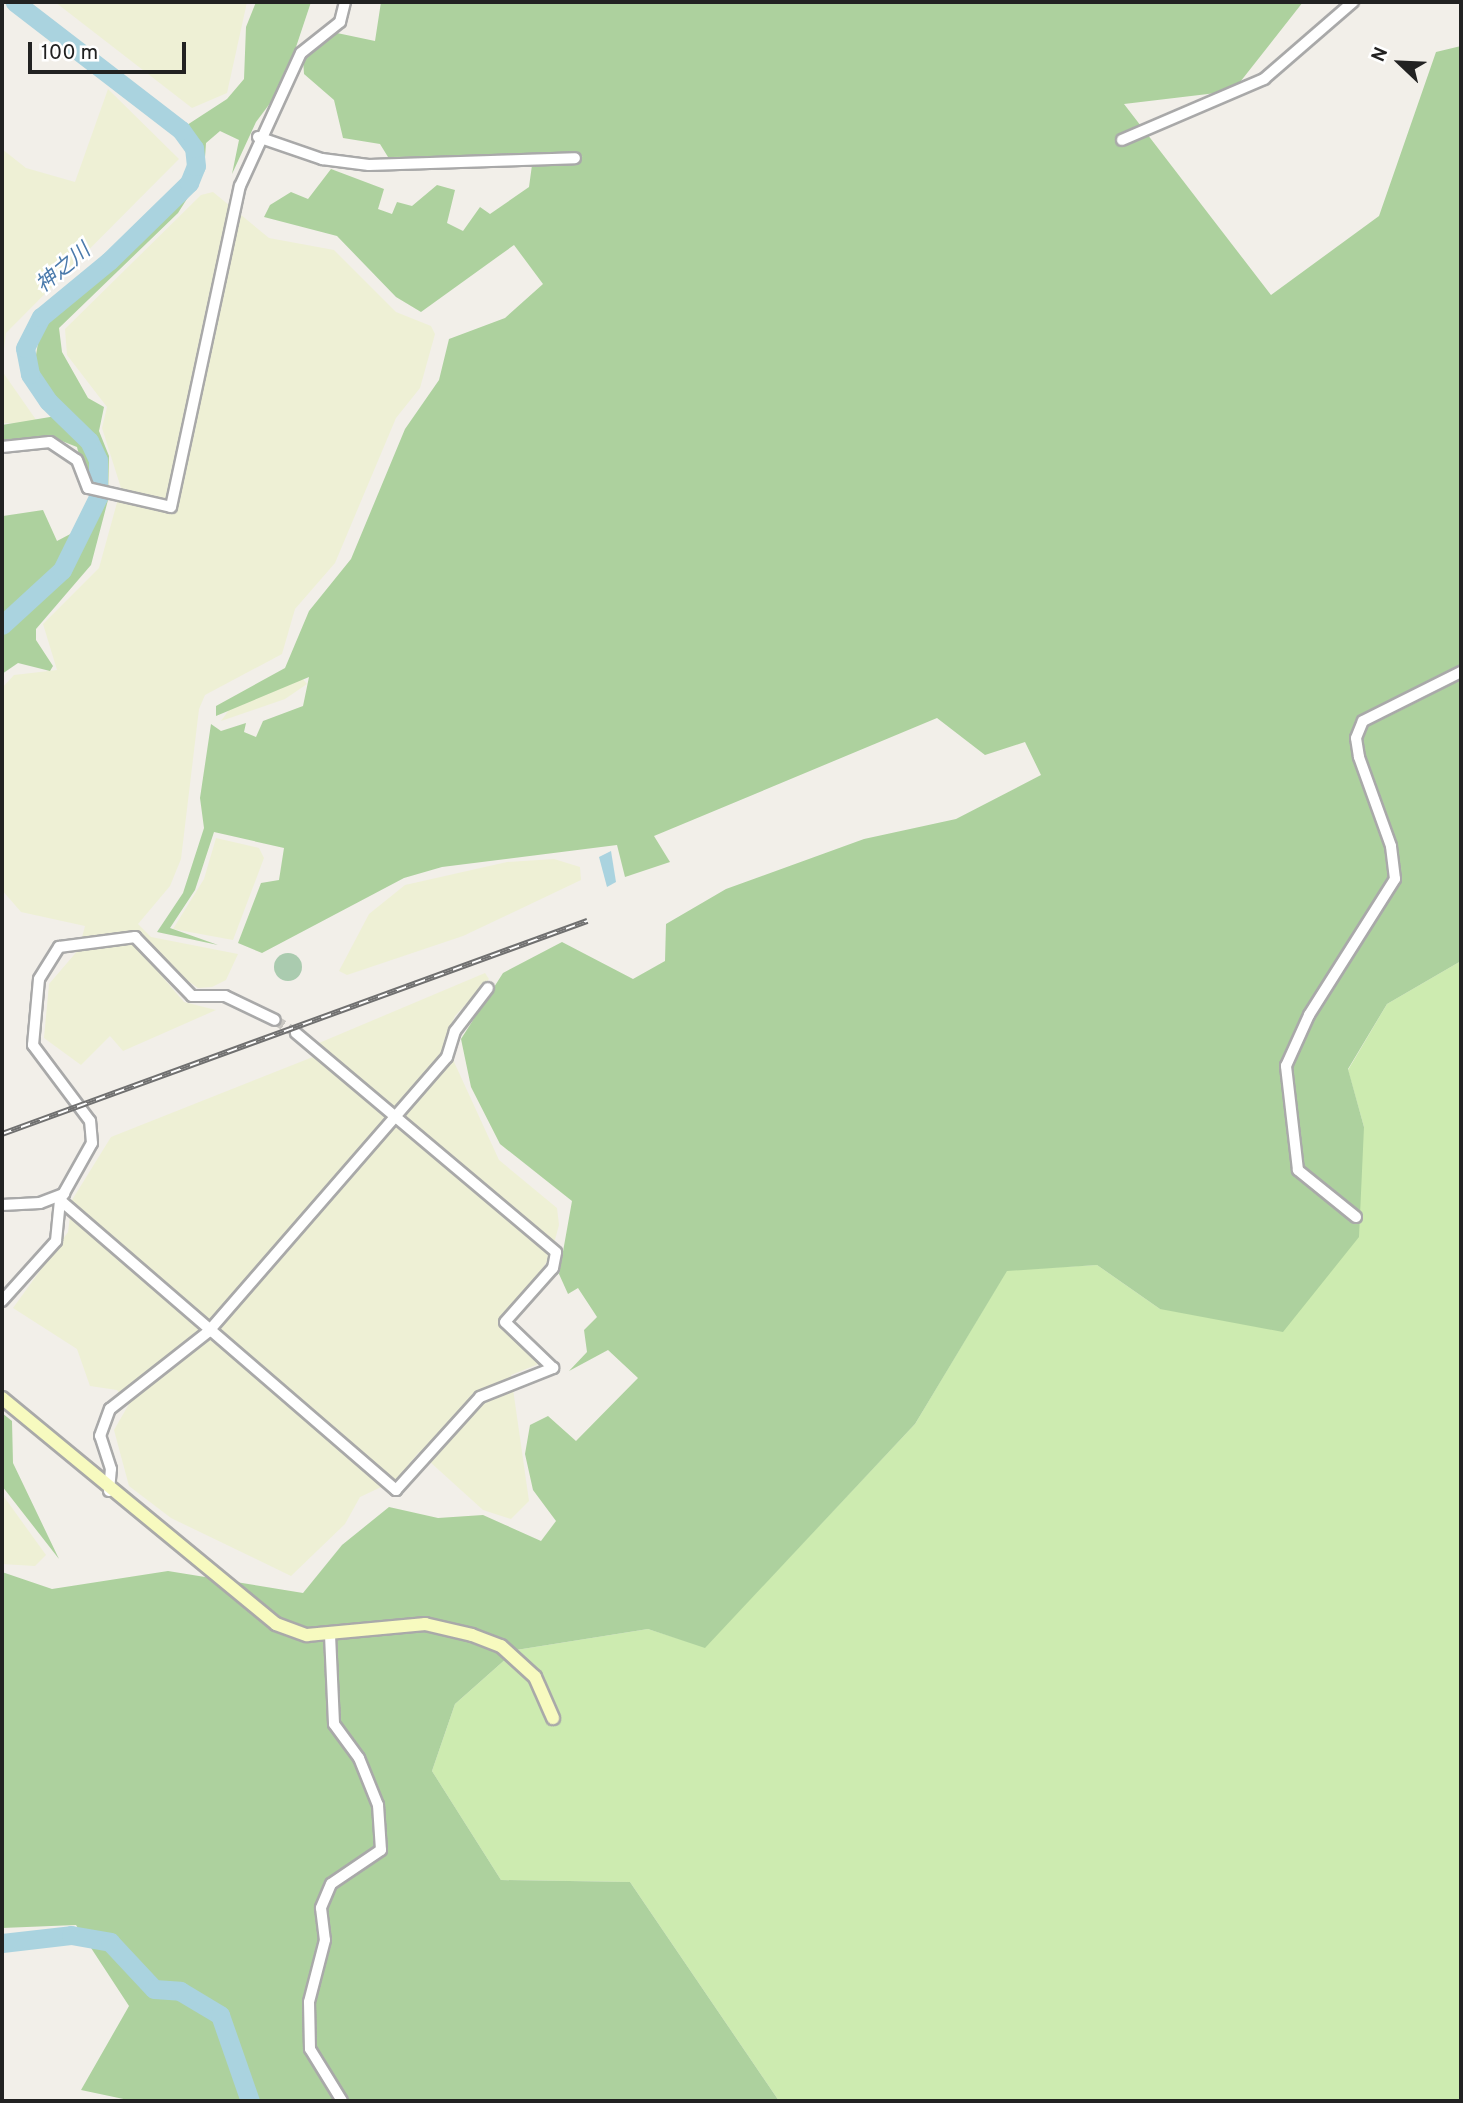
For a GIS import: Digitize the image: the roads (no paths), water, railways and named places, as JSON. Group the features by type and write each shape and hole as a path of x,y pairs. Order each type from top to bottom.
{"street":[{"path":"2,447 38,441 62,447 77,460 88,488 171,507 240,186 258,137 307,43 340,22 345,2"},
{"path":"1122,140 1264,79 1353,2"},
{"path":"258,137 322,159 369,165 575,158"},
{"path":"1356,1217 1298,1170 1286,1066 1309,1015 1395,879 1391,846 1359,757 1356,738 1363,721 1461,672"},
{"path":"2,1301 56,1241 62,1197 87,1156 90,1121 43,1060 32,1032 39,979 59,947 135,937 192,996 225,996 275,1020"},
{"path":"109,1491 111,1469 100,1436 106,1416 208,1332 447,1057 455,1031 488,988"},
{"path":"62,1197 208,1332 396,1490 480,1396 553,1368 505,1322 553,1268 556,1252 296,1033"},
{"path":"2,1205 40,1203 62,1197"},
{"path":"2,1398 109,1491 276,1624 330,1635 425,1624 491,1642 536,1677 553,1718"},
{"path":"330,1635 334,1724 359,1758 377,1805 380,1850 331,1884 321,1908 325,1940 309,2002 310,2049 342,2101"}],"water":[{"path":"611,851 616,882 607,887 599,857"}],"waterway":[{"name":"神之川","path":"2,625 62,570 98,497 98,460 89,441 48,401 30,374 25,348 41,317 109,261 189,183 196,166 194,148 181,130 15,2"},
{"name":"神之川","path":"2,1943 71,1935 110,1942 154,1989 180,1991 220,2015 250,2101"}],"tunnel":[{"path":"275,1020 296,1033"}],"railway":[{"path":"2,1134 587,921"}]}
